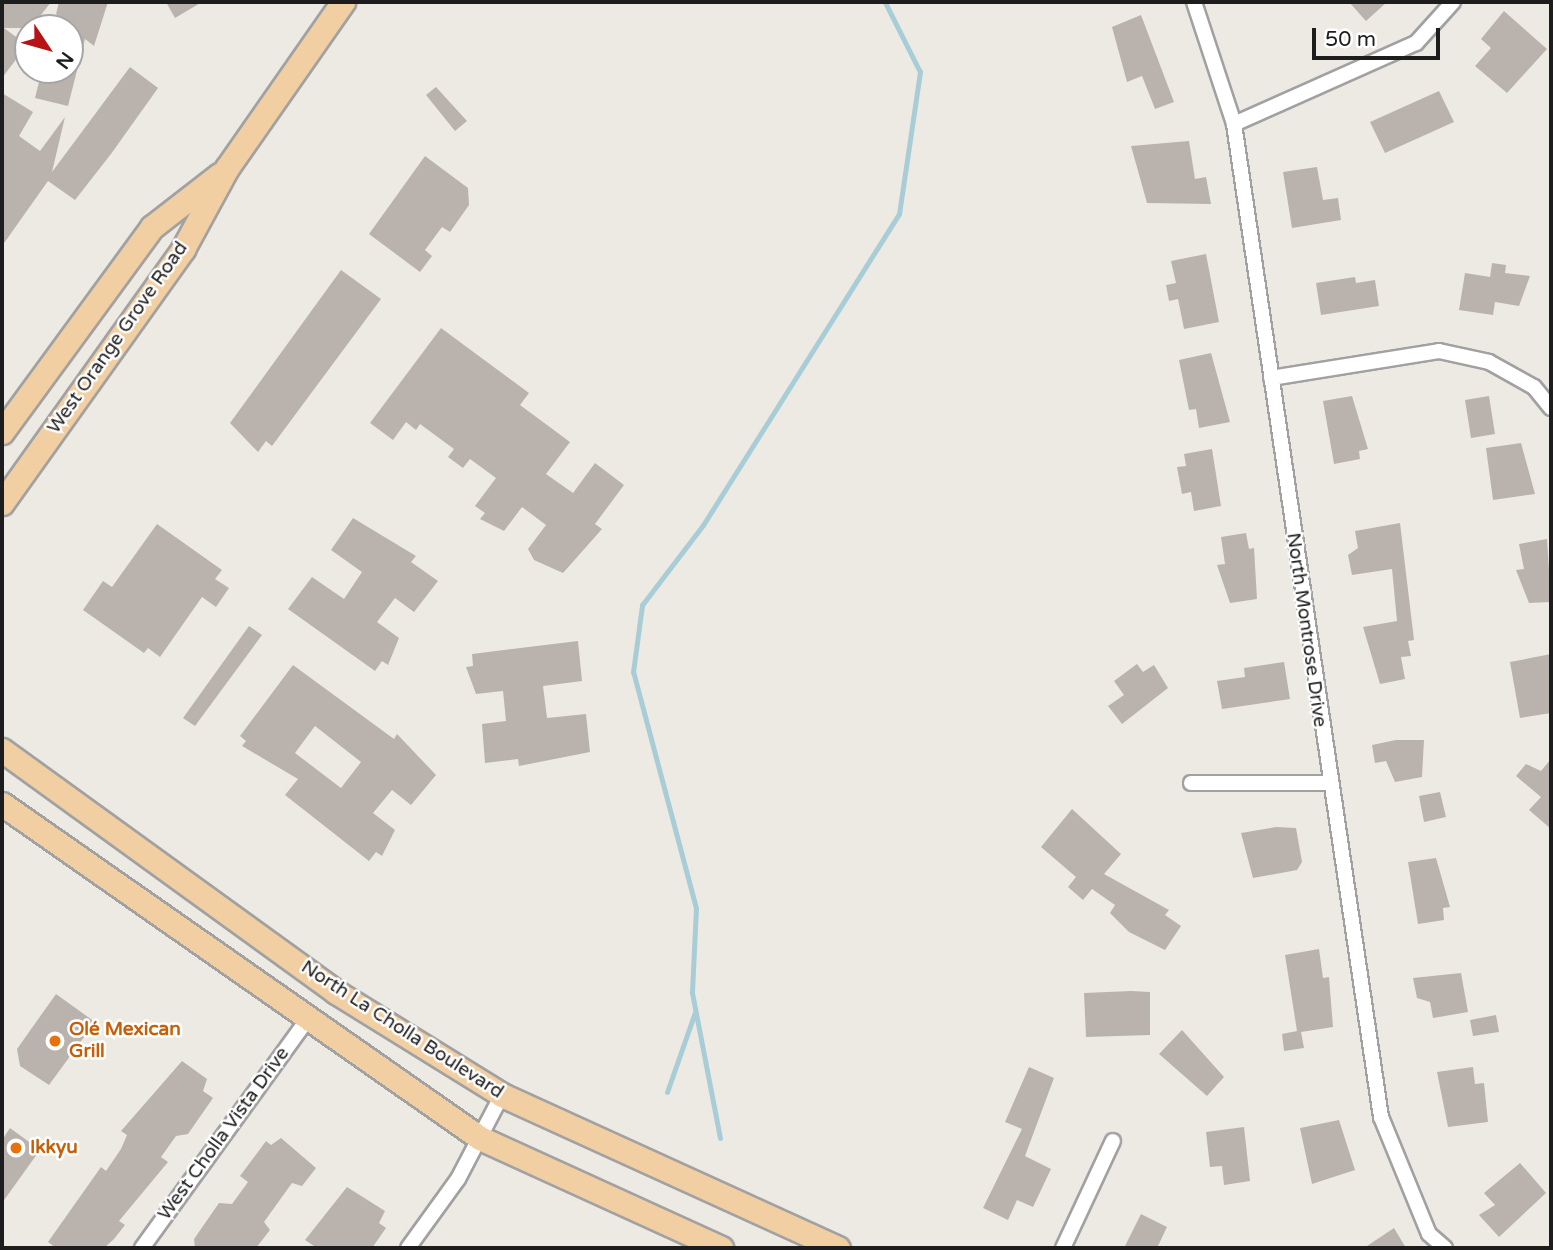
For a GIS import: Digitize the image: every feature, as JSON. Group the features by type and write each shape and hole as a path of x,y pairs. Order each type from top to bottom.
{"main road":[{"name":"West Orange Grove Road","path":"2,503 183,249 227,168 343,2"},
{"name":"West Orange Grove Road","path":"2,432 152,227 227,168"},
{"name":"North La Cholla Boulevard","path":"2,750 336,992 502,1095 838,1248"},
{"path":"2,804 480,1139 721,1248"}],"street":[{"name":"North Montrose Drive","path":"1194,2 1234,124 1328,783 1381,1117 1430,1234 1446,1248"},
{"path":"1234,124 1416,43 1454,2"},
{"path":"1271,378 1439,351 1489,362 1534,387 1551,408"},
{"path":"1191,783 1328,783"},
{"name":"West Cholla Vista Drive","path":"142,1248 307,1020"},
{"path":"408,1248 480,1139 502,1095"},
{"path":"1063,1248 1113,1141"}],"building":[{"path":"2,2 51,2 42,14 14,14 14,28 4,28 14,35 14,62 2,78"},
{"path":"59,2 108,2 94,46 85,39 84,43 84,14 56,14"},
{"path":"166,2 202,2 175,18"},
{"path":"1349,2 1387,2 1366,21"},
{"path":"1504,11 1547,49 1507,93 1475,66 1491,48 1481,39"},
{"path":"1141,15 1174,102 1155,109 1142,76 1127,82 1112,27"},
{"path":"130,67 158,88 111,154 75,200 48,181 2,246 2,93 33,112 19,136 40,151 65,117 52,172"},
{"path":"38,84 74,84 68,106 35,98"},
{"path":"436,87 467,121 455,131 426,95"},
{"path":"1439,91 1454,122 1385,153 1370,122"},
{"path":"1189,141 1195,179 1206,177 1211,204 1147,203 1131,146"},
{"path":"425,156 468,188 469,205 450,232 442,227 425,250 432,256 420,272 369,234"},
{"path":"1317,167 1323,200 1338,198 1341,220 1292,228 1283,172"},
{"path":"1206,254 1219,322 1184,329 1178,299 1169,301 1166,285 1176,283 1171,261"},
{"path":"1492,263 1506,265 1505,273 1530,276 1519,306 1495,302 1493,315 1459,310 1465,273 1490,277"},
{"path":"341,270 381,299 272,446 266,441 258,452 230,423"},
{"path":"1355,277 1356,283 1375,280 1379,306 1321,315 1316,283"},
{"path":"441,328 529,393 520,405 570,442 546,474 573,493 595,463 624,485 595,524 602,529 563,573 534,560 528,549 546,525 522,507 504,531 480,519 485,513 475,506 496,478 470,459 463,468 448,457 454,449 420,424 416,430 406,422 393,440 370,423"},
{"path":"1211,353 1230,422 1199,428 1196,409 1189,410 1179,360"},
{"path":"1352,396 1368,449 1359,451 1360,459 1334,464 1323,401"},
{"path":"1489,396 1495,434 1471,438 1465,400"},
{"path":"1521,443 1535,494 1493,500 1486,448"},
{"path":"1212,449 1221,506 1194,511 1191,492 1182,494 1177,467 1186,466 1184,454"},
{"path":"353,518 416,556 411,562 438,581 414,612 395,598 377,622 399,638 388,665 382,661 375,671 288,609 312,577 344,599 362,572 331,550"},
{"path":"1400,523 1414,640 1408,641 1411,656 1401,657 1405,679 1380,684 1363,627 1397,621 1392,569 1352,575 1348,555 1358,548 1355,531"},
{"path":"157,524 222,570 215,579 229,588 216,607 202,597 160,657 148,648 144,653 83,610 103,581 112,587"},
{"path":"1246,533 1249,549 1254,548 1257,599 1230,603 1217,565 1225,564 1221,537"},
{"path":"1547,539 1551,602 1529,603 1516,570 1524,569 1519,544"},
{"path":"249,626 262,635 195,726 183,718"},
{"path":"578,641 582,681 543,686 547,718 586,714 590,752 519,766 518,759 485,763 482,724 506,721 503,691 476,694 466,667 473,666 472,654"},
{"path":"1551,654 1551,713 1520,718 1510,662"},
{"path":"1284,662 1290,699 1222,709 1217,681 1245,677 1244,668"},
{"path":"1137,664 1143,672 1154,665 1168,688 1122,724 1108,706 1124,695 1114,681"},
{"path":"293,665 394,739 397,734 436,775 411,805 392,790 373,813 395,830 382,856 376,852 369,861 285,795 298,779 242,746 246,741 240,736","holes":["315,726 361,762 341,788 295,753"]},
{"path":"1396,740 1424,740 1422,777 1395,782 1386,761 1375,763 1372,745"},
{"path":"1551,759 1551,829 1529,810 1541,797 1516,776 1526,764 1541,771"},
{"path":"1440,792 1446,817 1424,822 1419,796"},
{"path":"1072,809 1121,854 1104,874 1169,910 1165,915 1181,926 1165,950 1129,932 1110,913 1115,905 1092,889 1083,900 1068,887 1076,877 1041,847"},
{"path":"1276,827 1296,828 1302,862 1297,870 1253,878 1241,833"},
{"path":"1436,858 1450,907 1443,908 1444,920 1418,924 1408,862"},
{"path":"1319,949 1323,978 1329,977 1333,1027 1301,1032 1304,1048 1284,1051 1282,1034 1297,1031 1285,955"},
{"path":"1461,973 1468,1012 1433,1018 1430,1002 1417,998 1413,978"},
{"path":"1150,992 1150,1035 1086,1037 1084,993"},
{"path":"56,994 95,1022 49,1085 20,1066 17,1049"},
{"path":"1496,1015 1499,1032 1473,1036 1470,1020"},
{"path":"1182,1030 1224,1077 1207,1096 1159,1054"},
{"path":"182,1061 207,1079 203,1091 213,1098 188,1134 176,1136 161,1157 168,1162 119,1221 125,1225 114,1239 104,1248 56,1248 48,1242 101,1167 106,1171 121,1149 127,1135 121,1131"},
{"path":"1029,1067 1054,1078 1025,1156 1051,1169 1033,1207 1017,1200 1008,1220 983,1208 1022,1129 1005,1122"},
{"path":"1473,1067 1475,1084 1484,1083 1488,1122 1448,1127 1437,1072"},
{"path":"1339,1120 1355,1170 1312,1184 1300,1128"},
{"path":"1244,1127 1250,1181 1224,1185 1222,1166 1210,1167 1206,1132"},
{"path":"10,1128 40,1150 2,1203 2,1140"},
{"path":"281,1138 316,1168 302,1186 292,1183 264,1222 270,1230 256,1248 195,1248 194,1239 219,1203 232,1204 248,1182 240,1176 266,1141 271,1145"},
{"path":"1520,1163 1546,1193 1499,1237 1479,1215 1495,1205 1484,1193"},
{"path":"347,1187 385,1211 379,1223 386,1228 372,1248 317,1248 305,1240"},
{"path":"1141,1214 1167,1227 1157,1248 1124,1248"},
{"path":"1394,1228 1406,1248 1364,1248"}],"waterway":[{"path":"720,1138 692,992 696,908 633,672 642,605 703,525 899,214 920,72 885,2"},
{"path":"667,1092 695,1012"}],"place":[{"name":"Olé Mexican Grill","path":"55,1041"},
{"name":"Ikkyu","path":"16,1148"}]}
